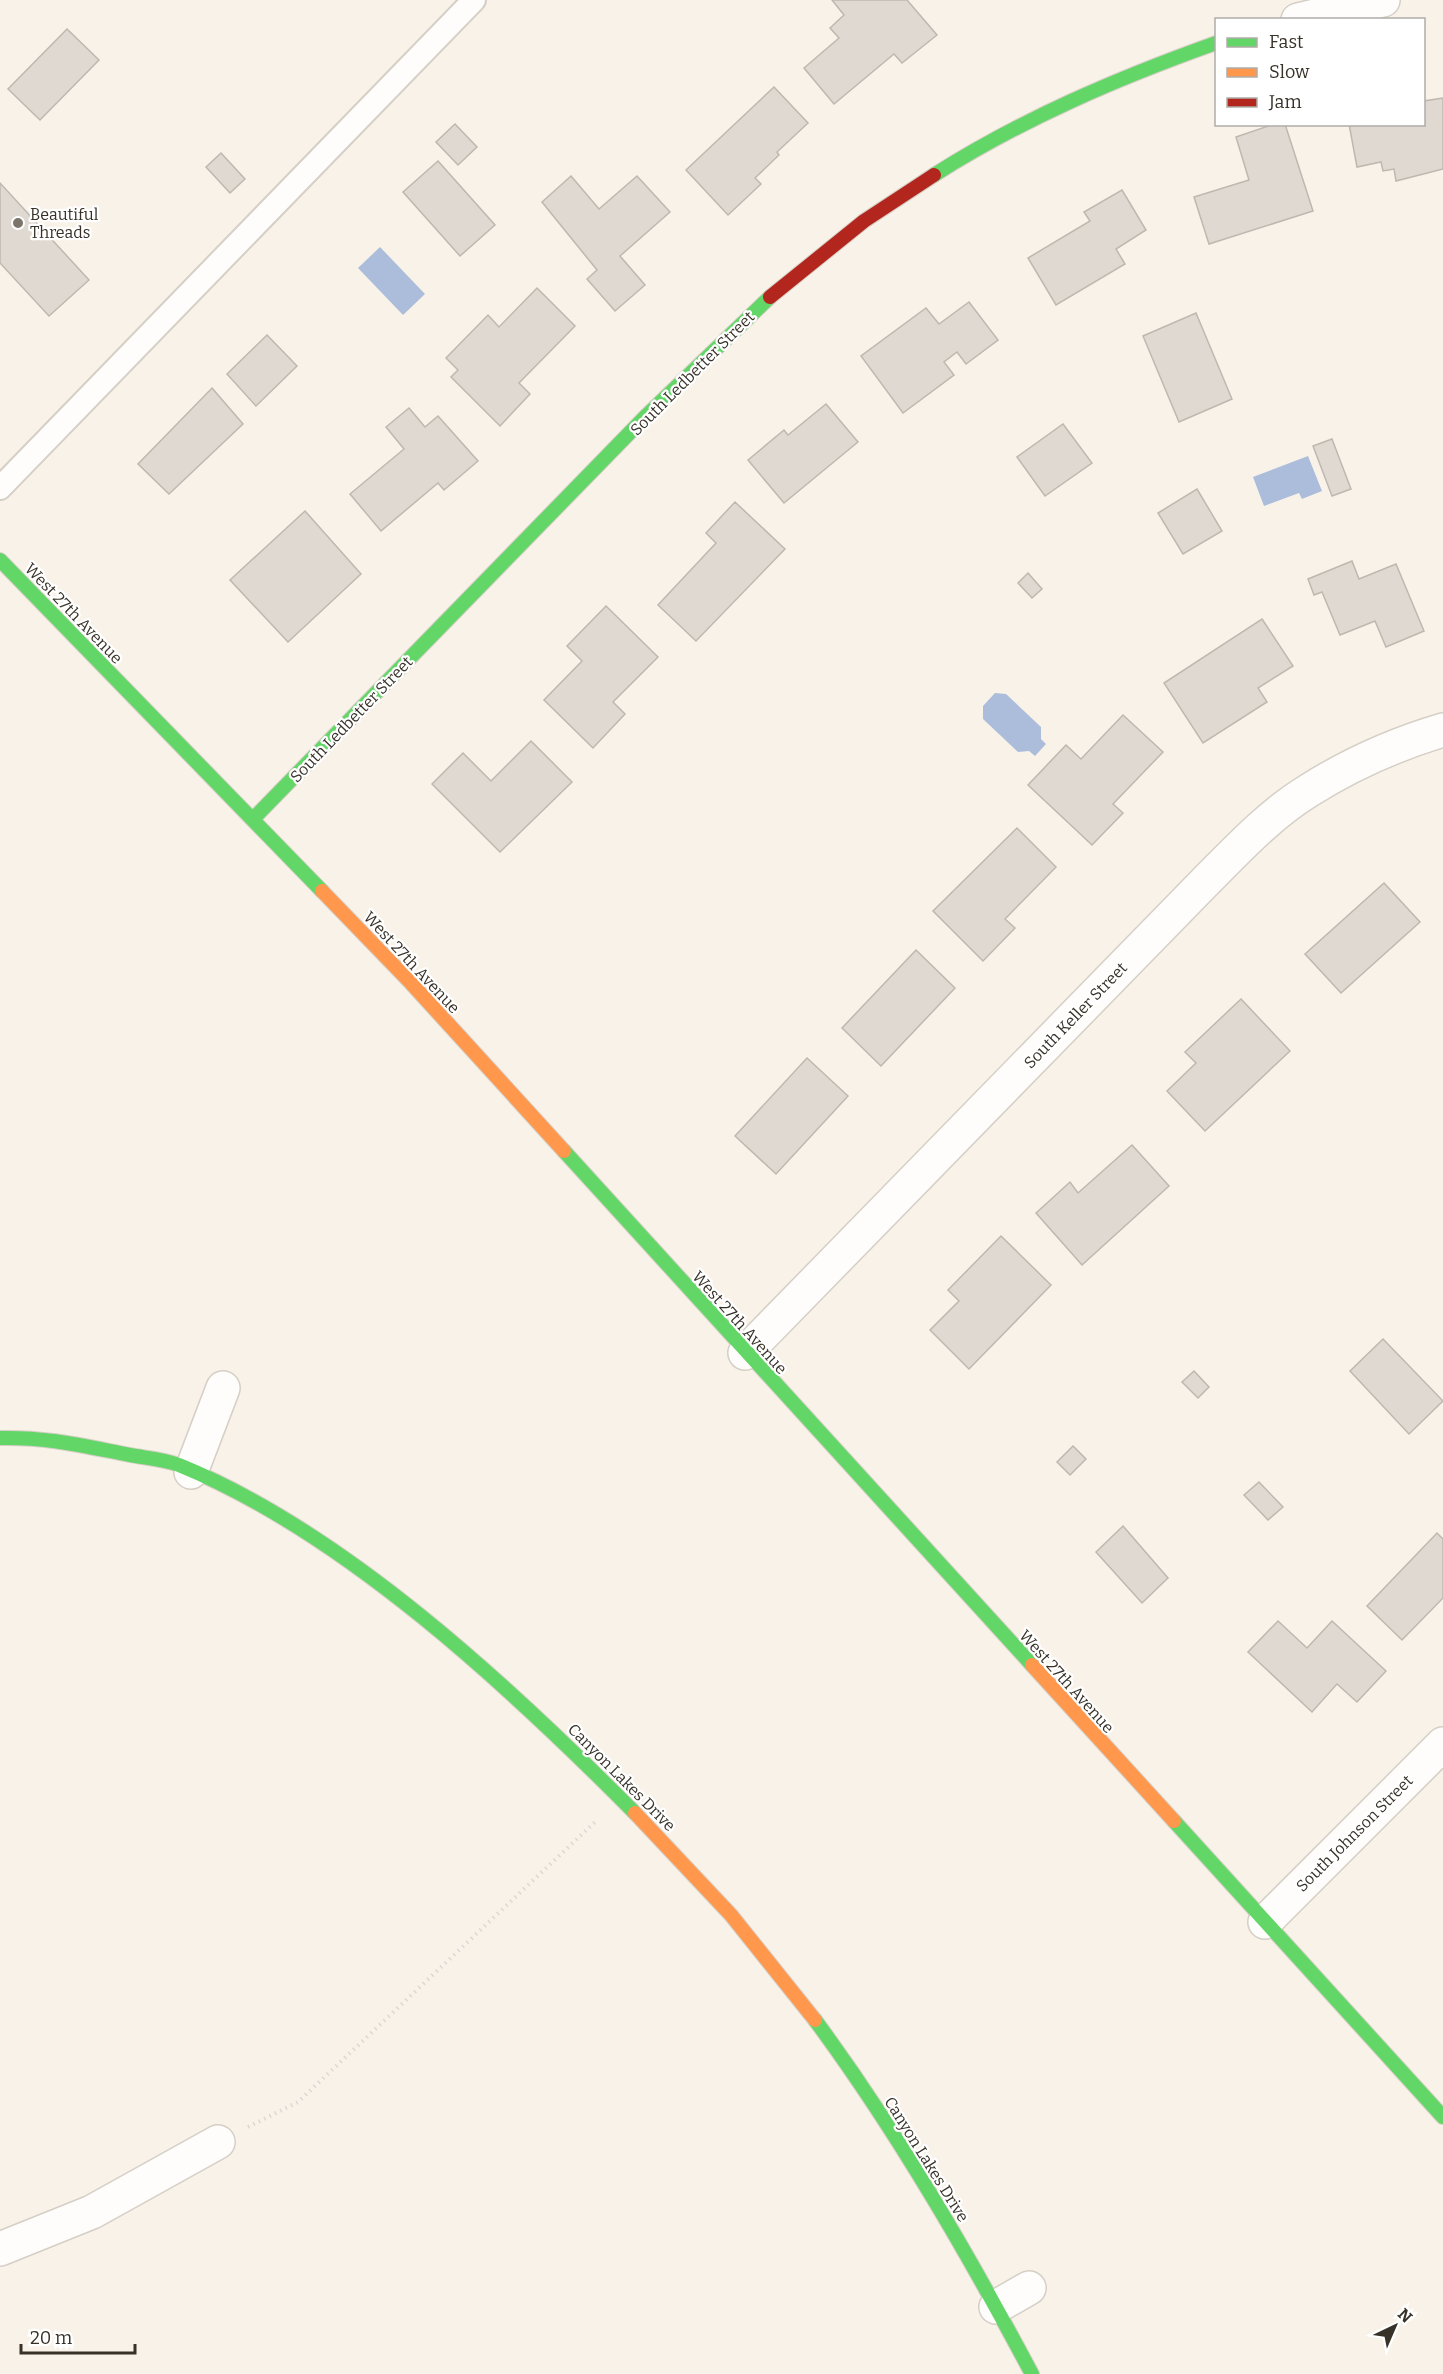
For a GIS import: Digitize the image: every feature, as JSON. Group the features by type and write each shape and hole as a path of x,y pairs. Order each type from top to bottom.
{"street":[{"path":"1306,18 1383,0"},
{"name":"South Ledbetter Street","path":"253,819 682,380 799,271 865,220 969,154 1095,89 1165,60 1215,43"},
{"name":"West 27th Avenue","path":"0,560 411,983 745,1353 1443,2117"},
{"name":"South Keller Street","path":"745,1353 1204,883 1266,824 1307,792 1348,769 1384,752 1443,730"},
{"path":"191,1472 223,1388"},
{"name":"Canyon Lakes Drive","path":"0,1438 48,1438 177,1464 246,1499 328,1547 443,1633 622,1797 682,1861 796,1996 876,2106 996,2307 1032,2374"},
{"name":"South Johnson Street","path":"1265,1922 1443,1744"},
{"path":"0,2249 93,2212 218,2142"},
{"path":"996,2307 1029,2288"}],"lane":[{"path":"0,488 474,0"}],"path":[{"path":"218,2142 298,2102 622,1797"}],"water":[{"path":"380,247 425,294 403,315 358,268"},
{"path":"1308,456 1322,491 1302,499 1299,493 1264,506 1253,477"},
{"path":"995,693 1006,694 1041,727 1041,739 1046,744 1035,756 1029,751 1018,752 983,719 983,706"}],"building":[{"path":"832,0 907,0 937,35 902,63 894,54 834,104 804,68 839,38 830,28 844,15"},
{"path":"67,29 99,60 40,120 8,89"},
{"path":"774,87 808,123 777,152 779,155 755,178 761,184 728,215 686,170"},
{"path":"1443,98 1443,169 1396,181 1394,169 1383,171 1381,162 1357,167 1349,126 1425,126 1425,101"},
{"path":"455,124 477,147 458,165 436,142"},
{"path":"1268,126 1286,126 1313,211 1209,244 1194,197 1249,180 1236,137"},
{"path":"221,153 245,179 230,193 206,167"},
{"path":"438,161 495,225 460,256 403,192"},
{"path":"571,176 599,209 637,176 670,212 620,256 645,285 615,311 587,279 597,270 542,202"},
{"name":"Beautiful Threads","path":"0,183 89,280 49,316 0,263"},
{"path":"1122,190 1146,230 1116,249 1125,264 1056,305 1028,258 1090,221 1084,212"},
{"path":"537,288 575,326 519,383 530,394 500,426 451,377 458,370 446,358 488,315 499,327"},
{"path":"969,302 998,340 966,364 957,352 944,362 954,375 903,413 861,356 926,308 939,324"},
{"path":"1196,313 1232,399 1179,422 1143,336"},
{"path":"267,335 297,366 256,406 227,374"},
{"path":"212,388 243,424 169,494 138,464"},
{"path":"826,404 858,442 784,503 748,460 784,430 788,435"},
{"path":"409,408 425,427 438,416 478,461 444,490 438,483 381,531 350,494 404,449 386,427"},
{"path":"1063,424 1092,463 1045,496 1017,457"},
{"path":"1332,439 1351,489 1332,496 1313,446"},
{"path":"1197,489 1222,531 1183,554 1158,513"},
{"path":"735,502 785,549 696,641 658,605 716,543 706,533"},
{"path":"305,511 361,574 288,642 230,580"},
{"path":"1352,561 1359,579 1396,564 1424,631 1386,647 1375,621 1340,635 1322,592 1314,595 1308,579"},
{"path":"1028,573 1042,589 1032,598 1018,583"},
{"path":"606,606 658,657 613,702 625,714 593,748 544,700 582,661 567,646"},
{"path":"1262,619 1293,666 1258,688 1267,702 1203,743 1164,683"},
{"path":"1123,715 1163,752 1113,804 1123,813 1092,845 1028,785 1066,745 1081,759"},
{"path":"531,741 572,782 500,852 432,784 463,753 491,781"},
{"path":"1017,828 1056,867 1005,919 1015,928 983,961 933,911"},
{"path":"1384,883 1420,922 1341,993 1305,954"},
{"path":"916,950 955,988 881,1066 842,1028"},
{"path":"1241,999 1290,1051 1205,1131 1167,1091 1196,1063 1185,1052"},
{"path":"807,1058 848,1096 776,1174 735,1136"},
{"path":"1132,1145 1169,1186 1082,1265 1036,1213 1070,1182 1078,1193"},
{"path":"1001,1236 1051,1285 969,1369 930,1330 959,1301 948,1290"},
{"path":"1383,1339 1443,1401 1409,1434 1350,1371"},
{"path":"1194,1371 1209,1387 1198,1398 1182,1382"},
{"path":"1073,1446 1086,1459 1070,1475 1057,1462"},
{"path":"1259,1482 1283,1507 1268,1520 1244,1495"},
{"path":"1123,1526 1168,1578 1142,1603 1096,1552"},
{"path":"1437,1533 1443,1539 1443,1598 1402,1640 1367,1606"},
{"path":"1278,1621 1307,1648 1332,1621 1386,1671 1357,1702 1337,1684 1312,1712 1248,1652"}],"traffic: fast":[{"path":"934,175 1001,136 1071,101 1215,43"},
{"path":"253,819 646,416 770,297"},
{"path":"0,560 322,891"},
{"path":"564,1151 1032,1665"},
{"path":"0,1438 65,1443 173,1463 241,1494 302,1530 363,1571 479,1665 635,1813"},
{"path":"1174,1821 1443,2117"},
{"path":"815,2020 874,2105 930,2193 1032,2374"}],"traffic: slow":[{"path":"322,891 411,983 564,1151"},
{"path":"1032,1665 1174,1821"},
{"path":"635,1813 731,1915 815,2020"}],"traffic: jam":[{"path":"770,297 864,221 934,175"}],"place":[{"name":"Beautiful Threads","path":"18,223"}]}
